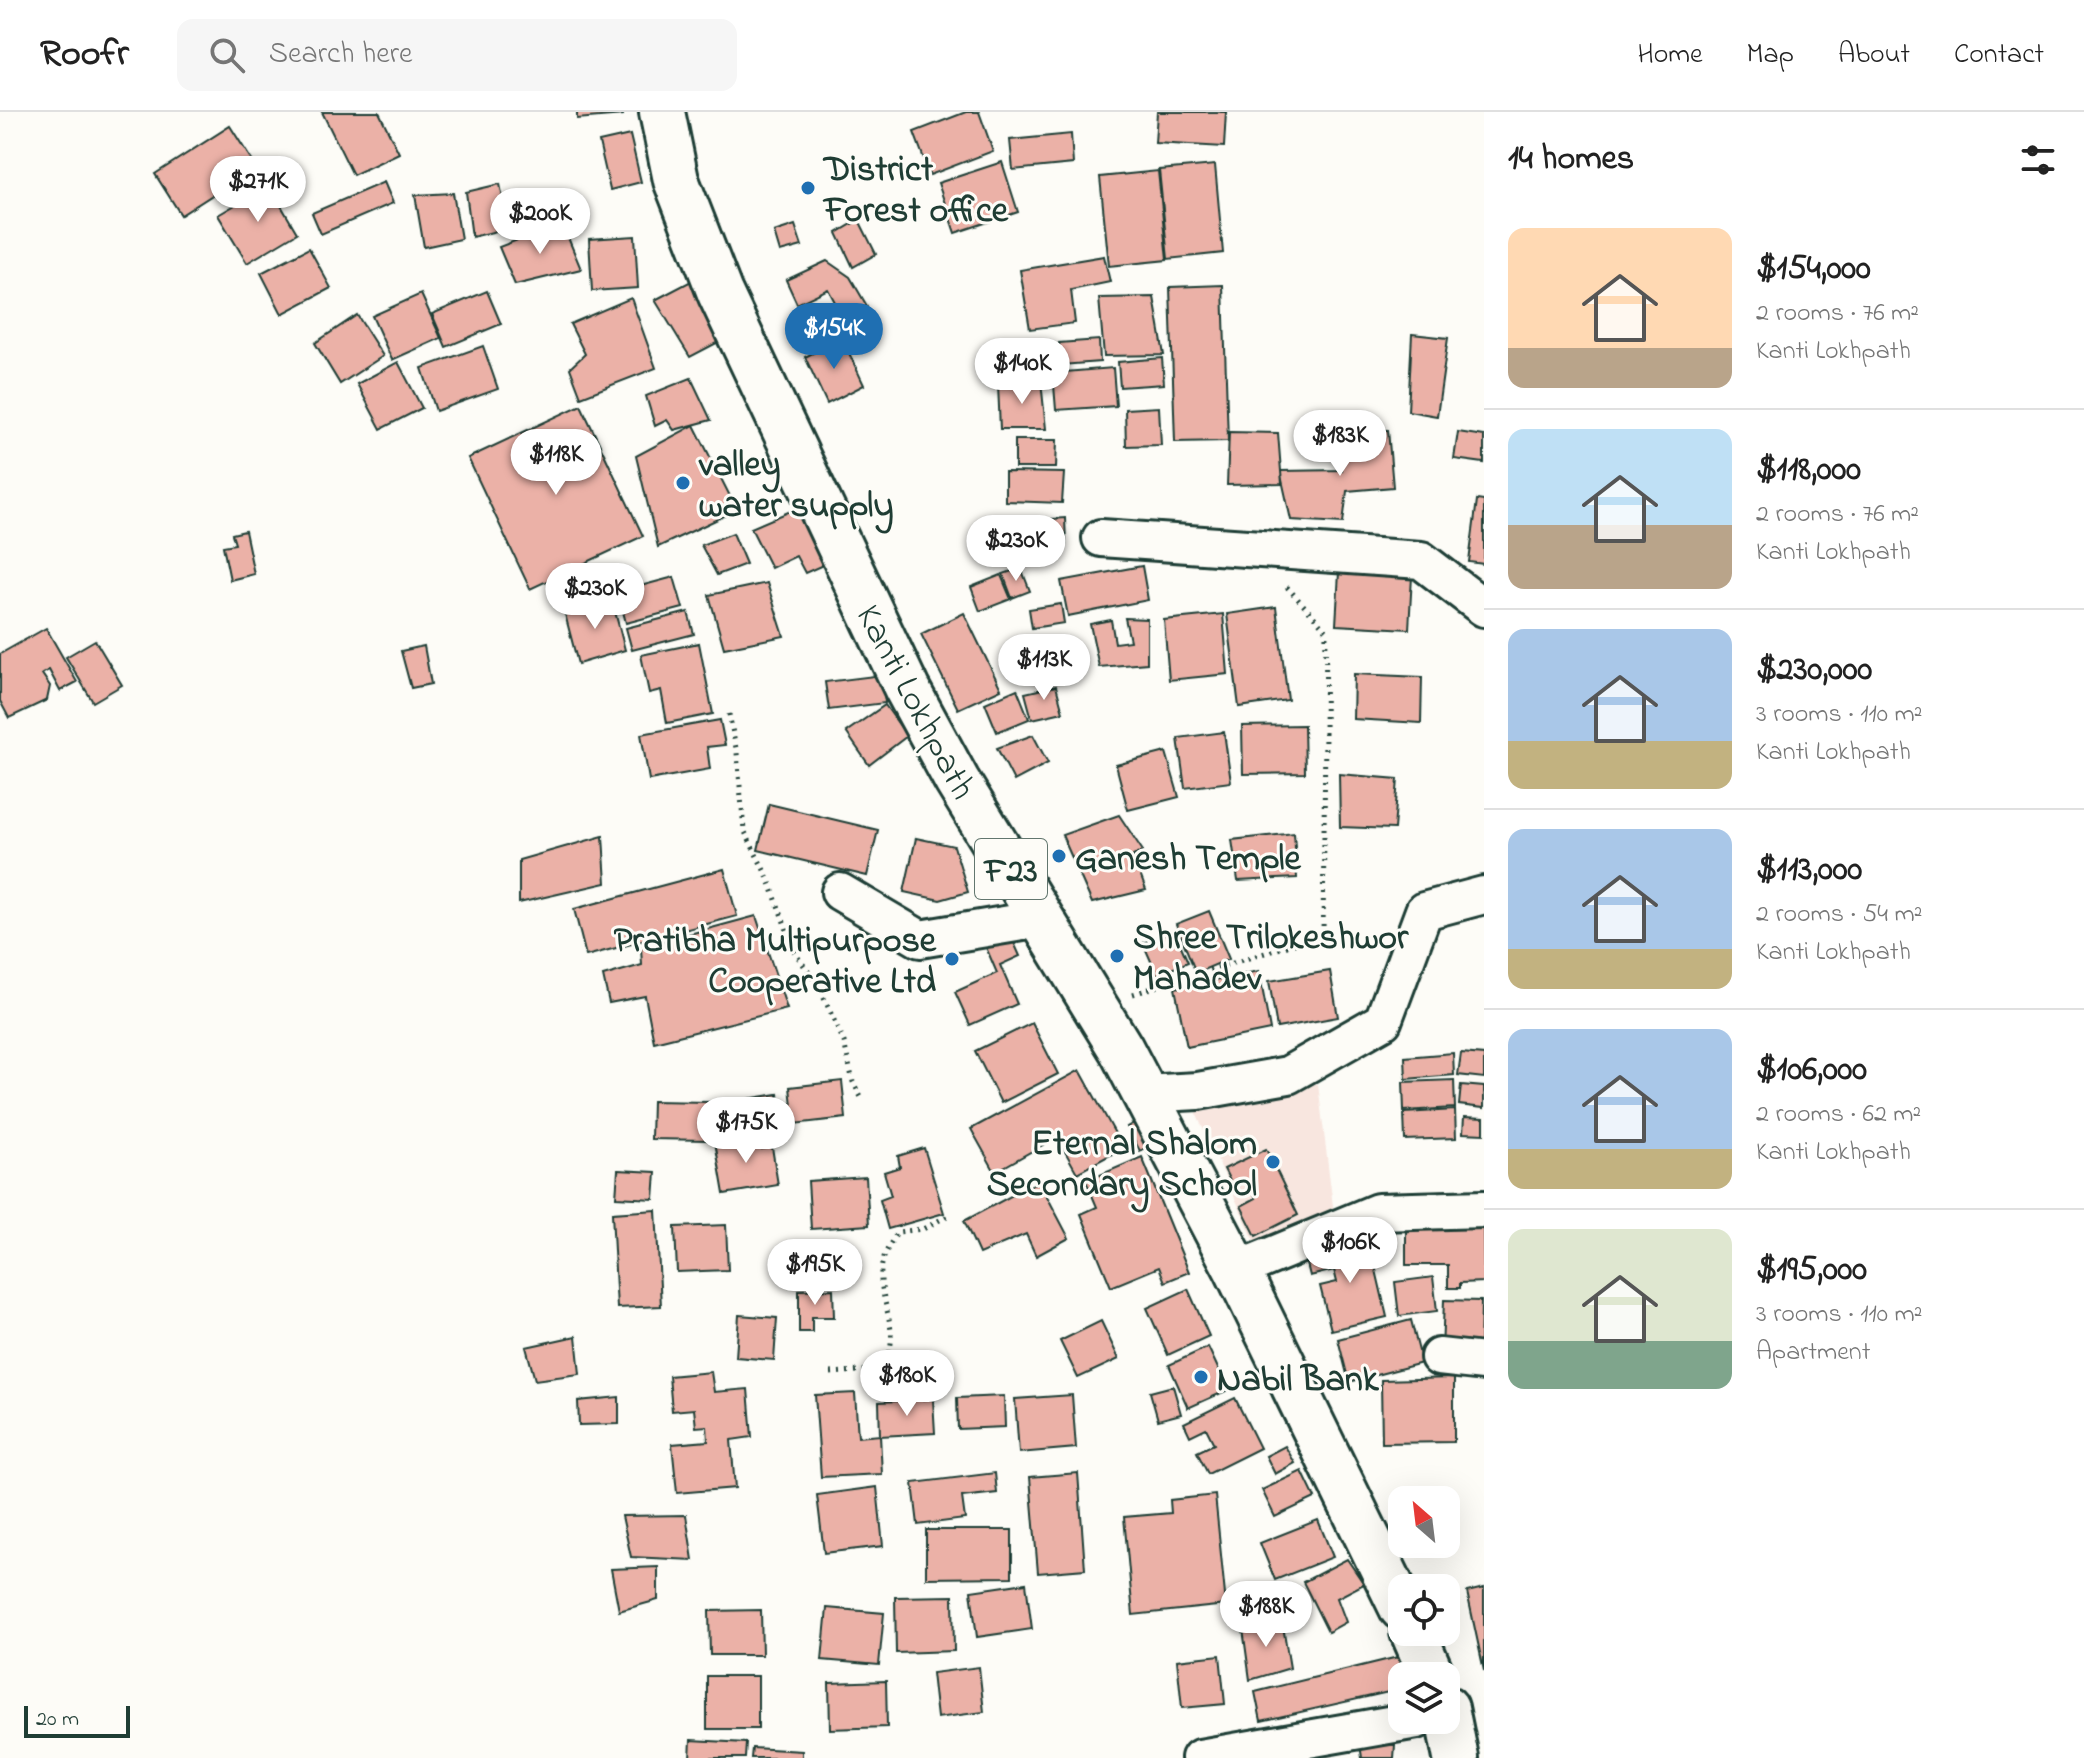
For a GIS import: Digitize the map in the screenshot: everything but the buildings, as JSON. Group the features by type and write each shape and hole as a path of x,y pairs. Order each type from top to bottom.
{"main road":[{"name":"Kanti Lokhpath","path":"662,112 676,180 740,335 907,689 1121,1049 1237,1270 1388,1579"},
{"path":"1448,1734 1456,1758"}],"street":[{"path":"1101,538 1421,560 1484,608"},
{"path":"840,892 920,939 1041,919"},
{"path":"1143,1094 1198,1091 1288,1075 1383,1021 1424,911 1484,895"},
{"path":"1237,1270 1378,1212 1484,1209"},
{"path":"1439,1357 1484,1362"},
{"path":"1200,1758 1388,1718"}],"path":[{"path":"1093,1005 1229,967 1323,935 1326,630 1251,548"},
{"path":"729,714 737,753 744,830 769,880 795,953 818,985 844,1042 853,1082 863,1101"},
{"path":"831,1373 886,1369 892,1333 881,1294 879,1271 883,1252 898,1232 923,1229 949,1215"}],"shaded area":[{"name":"Eternal Shalom Secondary School","path":"1318,1084 1334,1214 1255,1242 1195,1111 1248,1086"}],"place":[{"name":"District Forest office","path":"808,188"},
{"name":"valley water supply","path":"683,483"},
{"name":"Ganesh Temple","path":"1059,856"},
{"name":"Shree Trilokeshwor Mahadev","path":"1117,956"},
{"name":"Pratibha Multipurpose Cooperative Ltd","path":"952,959"},
{"name":"Eternal Shalom Secondary School","path":"1273,1162"},
{"name":"Nabil Bank","path":"1201,1377"}]}
